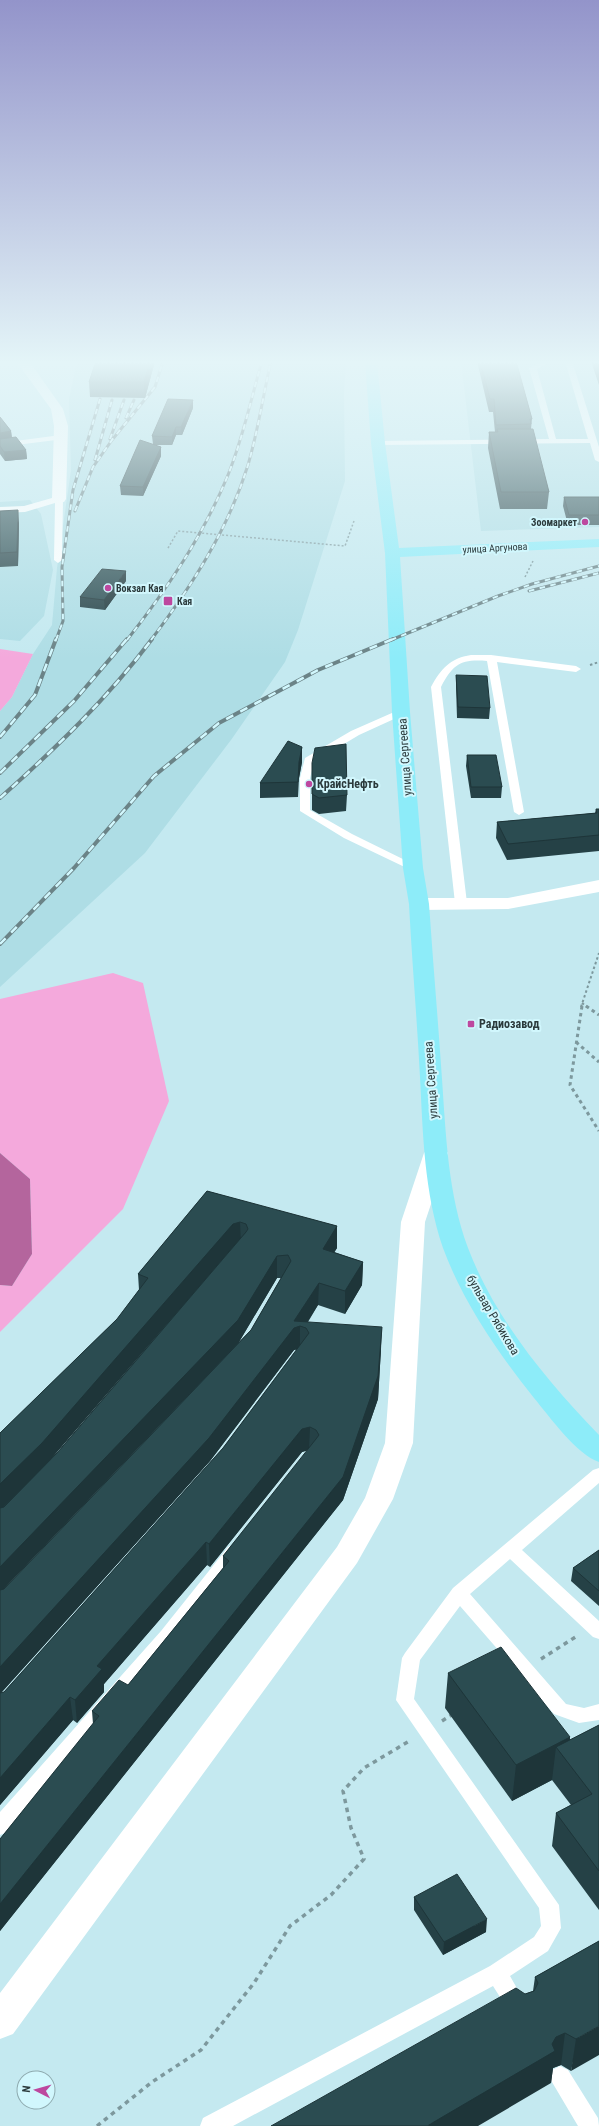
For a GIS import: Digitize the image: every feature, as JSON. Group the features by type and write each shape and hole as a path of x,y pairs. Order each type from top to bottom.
{"main road":[{"name":"улица Сергеева","path":"380,460 392,553 394,613 401,712 413,868 419,904 436,1153"},
{"name":"улица Аргунова","path":"392,553 599,543"},
{"name":"бульвар Рябикова","path":"436,1153 446,1216 461,1260 482,1301 540,1387 599,1452"}],"street":[{"path":"59,499 60,460"},
{"path":"419,904 461,903 478,906 520,902 599,886"},
{"path":"0,2022 347,1555 379,1499 399,1443 413,1222 436,1153"}],"lane":[{"path":"0,510 25,509 59,499 58,560"},
{"path":"461,903 436,687 442,674 457,660 491,658 576,669"},
{"path":"491,658 519,812"},
{"path":"401,712 356,733 309,760 305,778 304,811 348,836 413,868"},
{"path":"211,2126 496,1973 541,1944 551,1928 549,1905 406,1700 411,1658 459,1593 599,1474"},
{"path":"0,1826 167,1636 245,1537"},
{"path":"510,1549 596,1629"},
{"path":"459,1593 560,1709 576,1716 592,1715 599,1712"},
{"path":"496,1973 522,2015"},
{"path":"560,2078 590,2126"}],"path":[{"path":"168,548 178,531 345,546 354,521"},
{"path":"525,577 534,558"},
{"path":"599,953 582,1003 570,1085 599,1131"},
{"path":"582,1003 599,1015"},
{"path":"576,1042 599,1062"},
{"path":"525,1669 596,1629"},
{"path":"97,2126 152,2082 201,2050 254,1983 290,1926 331,1895 364,1860 351,1828 343,1791 364,1768 460,1710"}],"shaded area":[{"path":"71,460 345,460 345,481 298,630 285,662 231,740 145,853 0,987 0,711 12,697 33,654 52,625 57,568 71,470"},
{"path":"473,460 599,460 599,527 481,531"},
{"path":"30,500 41,514 53,570 44,616 20,641 0,639 0,502"},
{"path":"0,649 33,654 12,697 0,711"},
{"path":"113,973 143,983 169,1101 123,1209 0,1332 0,1285 12,1286 32,1254 30,1179 0,1153 0,999"},
{"path":"0,1153 30,1179 32,1254 12,1286 0,1285"}],"building":[{"path":"131,460 155,460 143,487 120,486"},
{"path":"495,460 541,460 549,492 501,492"},
{"path":"564,497 599,497 599,515 569,515"},
{"path":"18,510 17,552 0,553 0,511"},
{"path":"102,569 126,571 104,600 80,597"},
{"path":"456,675 487,676 490,708 458,707"},
{"path":"288,741 302,747 299,762 298,782 260,783"},
{"path":"346,744 347,795 319,798 312,794 312,763 315,748"},
{"path":"467,755 496,755 502,787 471,787"},
{"path":"596,809 599,809 599,835 508,844 497,822 597,813"},
{"path":"207,1191 337,1226 323,1249 363,1262 345,1291 319,1283 294,1321 382,1327 378,1376 343,1477 0,1904 0,1839 99,1716 92,1711 119,1680 128,1685 229,1561 223,1556 319,1435 316,1430 310,1427 302,1429 209,1544 206,1542 97,1666 102,1669 75,1700 70,1697 0,1778 0,1693 4,1692 223,1448 309,1333 306,1328 300,1326 294,1328 209,1438 0,1667 0,1590 4,1589 251,1330 291,1261 288,1255 277,1256 238,1320 0,1567 0,1508 4,1507 57,1453 246,1232 248,1229 246,1224 240,1222 233,1224 42,1443 0,1484 0,1433 117,1319 148,1278 138,1274"},
{"path":"599,1550 599,1591 573,1568"},
{"path":"501,1647 570,1737 516,1765 448,1673"},
{"path":"599,1725 599,1871 556,1813 592,1794 556,1747"},
{"path":"457,1874 487,1919 444,1942 414,1897"},
{"path":"599,1941 599,2026 576,2039 565,2033 556,2037 552,2044 555,2051 427,2126 271,2126 516,1988 525,1994 534,1991 538,1983 535,1977"}],"railway":[{"path":"56,640 63,621 62,567 73,490 82,460"},
{"path":"75,511 93,467 98,460"},
{"path":"127,640 170,581 196,541 218,498 233,460"},
{"path":"151,640 166,620 207,557 230,512 240,489 249,460"},
{"path":"391,640 498,596 532,584 599,566"},
{"path":"529,591 599,573"},
{"path":"0,737 35,695 56,639"},
{"path":"0,773 74,701 127,639"},
{"path":"0,798 41,761 80,722 117,682 152,639"},
{"path":"0,944 74,868 154,776 219,723 318,670 393,639"}],"place":[{"name":"Зоомаркет","path":"585,522"},
{"name":"Вокзал Кая","path":"108,588"},
{"name":"Кая","path":"168,601"},
{"name":"КрайсНефть","path":"309,784"},
{"name":"Радиозавод","path":"471,1024"}]}
